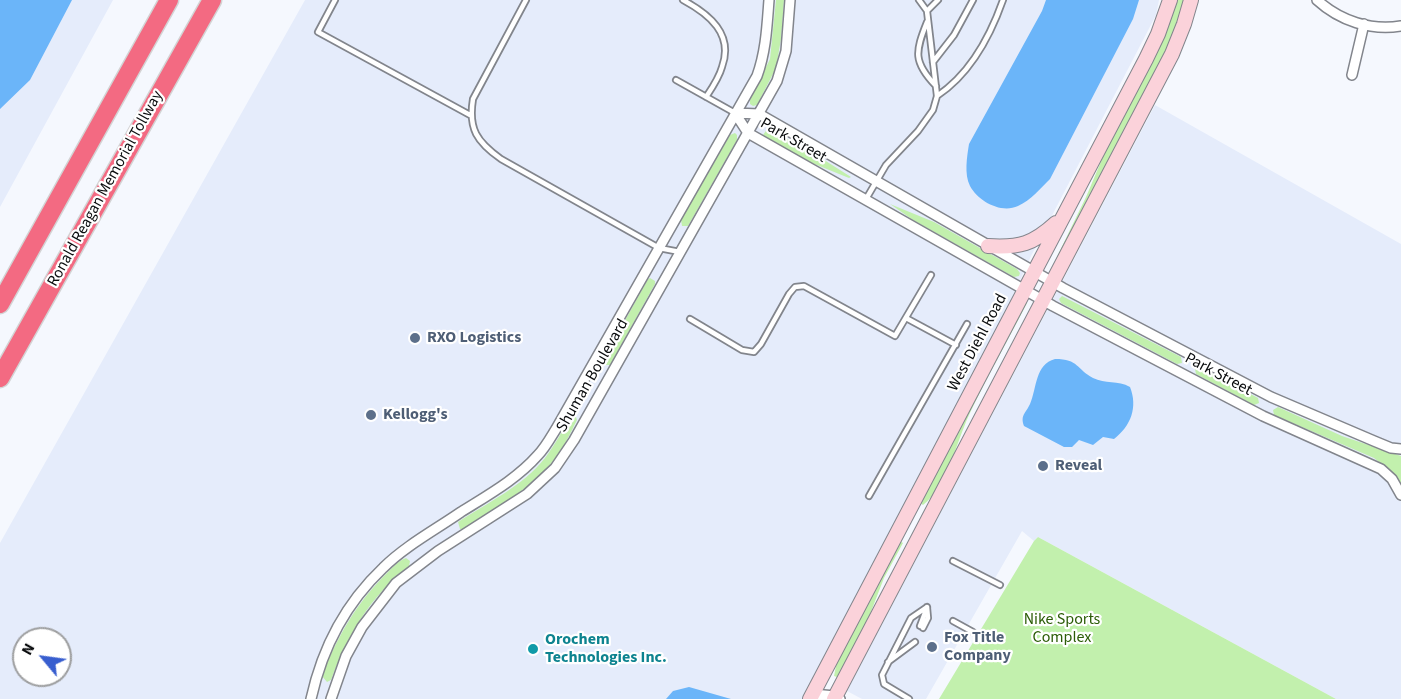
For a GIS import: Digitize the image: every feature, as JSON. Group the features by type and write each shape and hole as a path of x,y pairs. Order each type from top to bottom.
{"highway":[{"path":"0,304 169,0"},
{"name":"Ronald Reagan Memorial Tollway","path":"0,378 212,0"}],"street":[{"name":"Shuman Boulevard","path":"311,699 323,654 336,628 357,596 383,568 426,535 516,477 539,454 556,429 757,76 763,58 770,0"},
{"name":"Shuman Boulevard","path":"331,699 346,656 362,627 396,583 430,557 527,494 555,468 574,440 777,81 786,51 790,0"},
{"name":"West Diehl Road","path":"812,697 1158,34 1170,0"},
{"path":"812,697 836,698 1172,54 1191,0"},
{"path":"1317,0 1341,17 1376,27 1401,26"},
{"path":"1352,75 1364,24"},
{"name":"Park Street","path":"735,113 759,114 988,246 1271,397 1390,448 1401,449"},
{"name":"Park Street","path":"735,113 748,133 1042,300 1263,416 1381,469 1392,479 1401,495"},
{"path":"988,246 1010,248 1026,244 1044,234 1062,218"}],"lane":[{"path":"335,0 318,32 470,115"},
{"path":"526,0 473,99 470,115 473,130 492,153 659,248 681,252"},
{"path":"683,0 717,24 724,37 726,53 722,68 706,97"},
{"path":"866,200 886,165 918,131 933,110 937,96 927,11 920,0"},
{"path":"927,11 938,0"},
{"path":"933,62 954,35 973,0"},
{"path":"937,96 952,86 967,70 985,39 1003,0"},
{"path":"928,21 919,42 917,57 925,75 936,86"},
{"path":"676,80 735,113"},
{"path":"690,319 742,350 754,352 795,287 804,286 896,336 931,275"},
{"path":"906,318 956,345"},
{"path":"869,496 967,324"},
{"path":"906,517 924,526"},
{"path":"953,561 1000,585"},
{"path":"909,699 884,684 882,675 911,618 927,607 921,627"},
{"path":"953,621 973,632"},
{"path":"887,663 913,641"}],"shaded area":[{"path":"0,0 113,0 0,207"},
{"path":"305,0 1159,0 1156,15 1031,256 1002,320 803,699 0,699 0,543"},
{"path":"1155,105 1401,244 1401,699 1336,699 1038,537 1034,541 1022,531 926,699 862,699 847,691"}],"green space":[{"path":"776,0 784,0 776,68 757,105 753,106 750,100 770,59"},
{"path":"1176,0 1184,0 1169,45 1052,267 1086,197"},
{"path":"768,128 851,177 807,161 763,135"},
{"path":"735,133 737,140 688,226 682,226 681,220 730,135"},
{"path":"890,204 934,222 1017,269 1019,276 1014,277 913,220"},
{"path":"650,278 655,281 655,284 610,365 604,365 603,360"},
{"path":"1062,296 1181,357 1182,363 1177,364 1061,303 1059,299"},
{"path":"1025,302 1027,303 969,415 944,476 923,505 920,503"},
{"path":"1197,367 1258,398 1259,403 1254,405 1196,374"},
{"path":"1278,407 1342,436 1401,456 1401,487 1394,474 1374,458 1274,415 1273,410"},
{"path":"573,416 577,420 557,456 534,481 460,529 458,522 504,493 536,468 552,448 570,417"},
{"name":"Nike Sports Complex","path":"1038,537 1336,699 939,699"},
{"path":"900,541 903,543 884,578 867,622 837,677 834,676 837,661"},
{"path":"406,558 410,561 409,566 371,604 345,647 331,680 327,682 322,676 334,648 357,608 376,584 396,564"}],"water":[{"path":"0,0 72,0 30,80 0,109"},
{"path":"1046,0 1139,0 1133,19 1050,179 1023,204 1011,208 997,207 978,197 970,186 967,171 969,144"},
{"path":"1055,359 1069,361 1087,375 1098,380 1121,383 1130,387 1133,402 1131,416 1125,428 1114,439 1103,437 1093,445 1079,440 1072,447 1064,447 1024,426 1023,417 1030,404 1040,371 1048,362"},
{"path":"689,687 731,699 666,699 673,691"}],"place":[{"name":"RXO Logistics","path":"415,338"},
{"name":"Kellogg's","path":"371,415"},
{"name":"Reveal","path":"1043,466"},
{"name":"Fox Title Company","path":"932,647"},
{"name":"Orochem Technologies Inc.","path":"533,649"}]}
